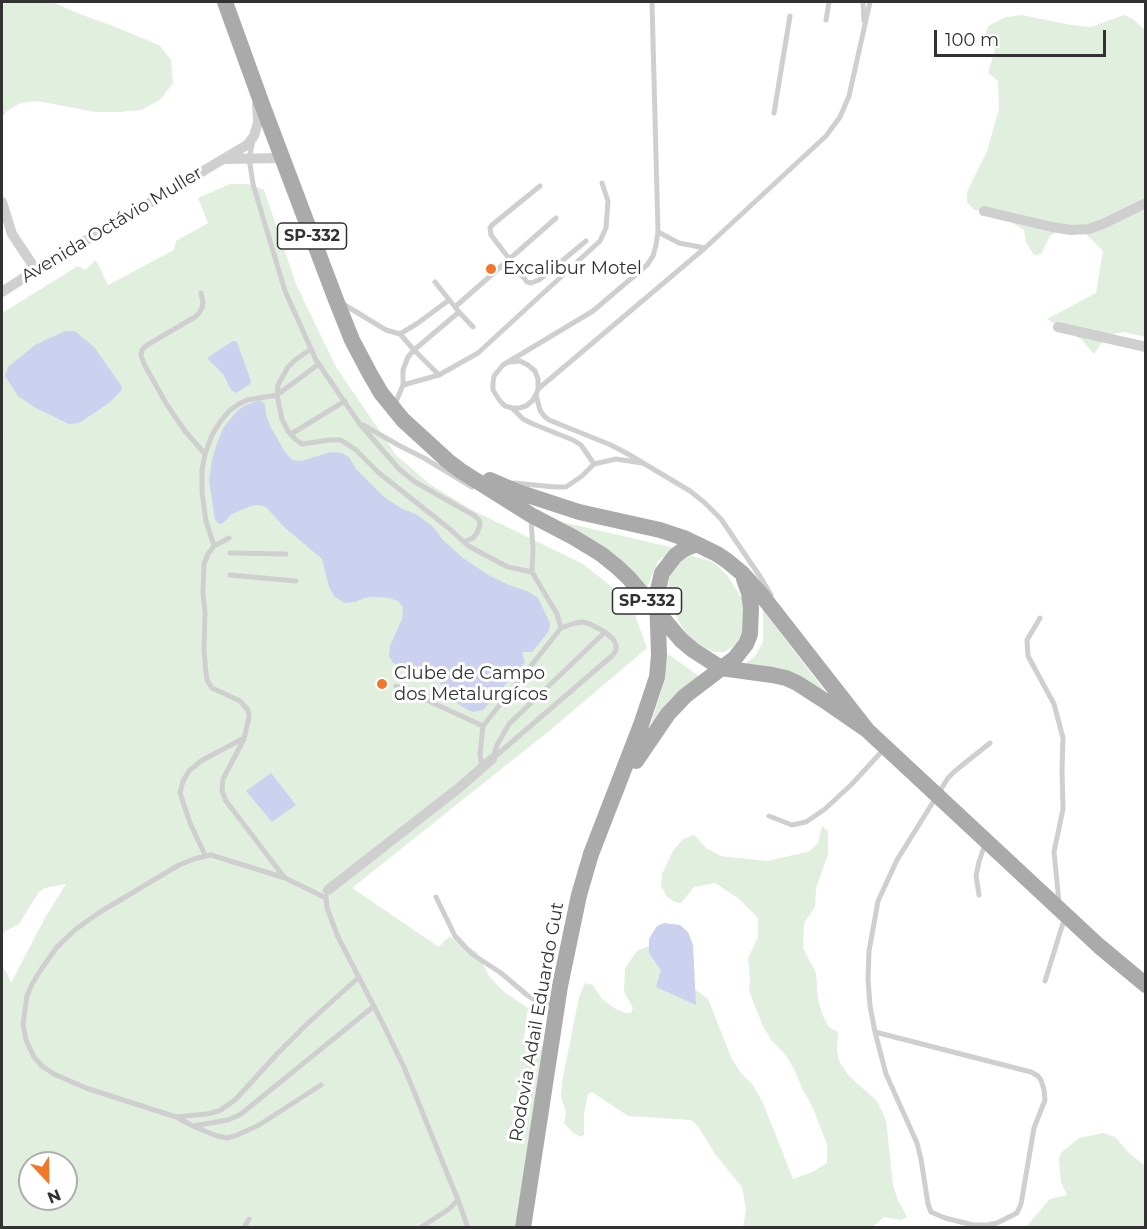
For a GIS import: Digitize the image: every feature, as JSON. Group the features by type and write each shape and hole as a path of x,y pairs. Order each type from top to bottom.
{"main road":[{"name":"SP-332","path":"225,2 352,340 381,393 417,434 461,471 531,515 601,554 628,577 681,640 693,650 721,668 772,675 797,683 867,730 1099,946 1146,985"},
{"name":"SP-332","path":"435,449 490,480 527,495 579,512 660,530 684,538 717,554 760,592 867,730"},
{"path":"658,613 657,594 662,573 675,556 684,549 697,544"},
{"path":"721,668 741,651 750,634 751,608 749,593 742,574"},
{"name":"Rodovia Adail Eduardo Gut","path":"523,1227 557,1004 579,895 591,854 657,677 658,613"},
{"name":"Rodovia Adail Eduardo Gut","path":"616,792 668,714 685,696 721,668"}],"street":[{"path":"251,74 258,122 254,136"},
{"name":"Avenida Octávio Muller","path":"2,292 247,146 254,136"},
{"path":"224,159 282,158"},
{"path":"2,202 12,234 36,270"},
{"path":"984,211 1071,230 1089,229 1146,203"},
{"path":"2,284 13,284"},
{"path":"1058,327 1146,347"},
{"path":"327,894 492,759"}],"lane":[{"path":"594,464 580,445 573,440 523,419 512,408 500,402 493,390 494,376 503,365 583,318 637,274 653,256 658,232 652,2"},
{"path":"826,20 829,2"},
{"path":"862,2 865,25"},
{"path":"538,388 705,248 826,136 840,117 849,96 870,2"},
{"path":"774,113 790,16"},
{"path":"254,136 249,158 253,184 285,291 311,349 359,423 399,469 415,482 479,520 477,533 473,538 464,542"},
{"path":"403,385 439,375 478,353 600,241 606,228 608,201 602,183"},
{"path":"540,186 490,228 491,235 527,282 539,280 586,241"},
{"path":"455,307 556,218"},
{"path":"658,232 679,243 705,248"},
{"path":"435,282 473,327"},
{"path":"201,293 203,302 199,313 147,345 141,355 167,405 205,454"},
{"path":"336,300 386,330 400,334 439,375"},
{"path":"400,334 449,300"},
{"path":"393,408 403,385 403,370 408,357 459,312"},
{"path":"311,349 288,367 278,385 277,395 282,418 296,440 302,444 342,440 464,542 508,567 532,572"},
{"path":"503,365 511,361 528,365 535,371 538,379 538,388 532,401 519,408 512,408"},
{"path":"214,546 202,492 202,470 212,435 229,411 238,404 247,400 277,395 319,364"},
{"path":"536,395 540,410 549,420 611,445 646,464 705,502 721,519 761,578 792,633"},
{"path":"291,434 345,401"},
{"path":"359,423 478,490 502,497"},
{"path":"490,480 555,488 566,487 594,464 616,459 646,464"},
{"path":"531,515 532,572 561,628"},
{"path":"229,538 214,546 206,558 204,570 206,673 212,688 245,705 249,723 223,779 222,791 226,801 285,878"},
{"path":"230,553 286,554"},
{"path":"230,575 296,581"},
{"path":"1040,618 1027,640 1028,656 1054,704 1062,738 1063,810 1054,852 1063,913 1045,981"},
{"path":"482,769 480,754 483,726 561,628 583,622 605,632 613,639 616,650 613,655 492,759"},
{"path":"492,759 509,724 605,632"},
{"path":"396,686 483,726"},
{"path":"205,855 190,823 180,793 183,781 189,771 201,761 243,739"},
{"path":"875,1032 1031,1072 1038,1076 1044,1090 1045,1100 1034,1128 1021,1204 1017,1213 997,1223 973,1225 931,1212 917,1143 886,1074 875,1032 869,997 868,951 878,901 897,860 948,778 990,743"},
{"path":"769,816 792,825 806,822 825,809 886,748"},
{"path":"979,895 976,876 986,841"},
{"path":"321,1085 260,1125 235,1136 227,1138 217,1136 176,1117 86,1088 42,1066 34,1057 26,1040 23,1015 27,996 32,984 57,947 76,929 100,912 180,865 205,855 285,878 327,894 331,921 404,1068 468,1227"},
{"path":"436,897 455,936 472,954 501,973 536,1001 557,1004"},
{"path":"176,1117 219,1111 228,1106 300,1031 359,978"},
{"path":"194,1126 228,1120 241,1114 374,1006"},
{"path":"420,1227 458,1200"},
{"path":"244,1227 249,1218"}],"green space":[{"path":"2,2 52,2 159,45 171,60 173,83 160,100 141,110 95,112 37,101 21,103 8,110 2,118"},
{"path":"1022,15 1091,27 1124,15 1133,19 1145,30 1145,337 1124,332 1107,335 1094,354 1082,340 1047,319 1096,293 1103,251 1087,235 1065,225 1050,236 1041,254 1034,255 1026,242 1024,230 992,211 974,210 967,202 967,192 987,151 999,109 998,81 988,73 995,50 986,32 988,26 1006,17"},
{"name":"Clube de Campo dos Metalurgícos","path":"230,184 247,184 264,190 296,284 336,367 396,455 431,485 472,510 583,564 632,607 647,648 549,731 352,888 439,947 450,937 477,952 489,976 504,992 528,1008 524,1037 539,1043 550,1056 529,1227 2,1227 2,967 11,983 46,916 66,884 45,888 39,892 19,924 4,932 2,937 2,437 4,436 2,434 2,313 78,266 85,270 96,260 108,285 174,250 176,241 208,223 198,198"},
{"path":"562,522 675,548 658,561 647,588 633,570 614,554"},
{"path":"686,554 713,562 727,575 743,600 743,633 735,645 725,652 713,652 688,638 672,608 667,592 671,569"},
{"path":"763,610 830,698 743,666 755,656 763,642"},
{"path":"668,654 700,677 650,727 661,691"},
{"path":"822,826 828,831 828,854 816,889 815,907 804,923 803,948 816,973 818,1000 823,1016 829,1027 838,1032 839,1061 849,1076 877,1101 886,1120 893,1185 898,1201 907,1217 901,1220 884,1217 875,1227 743,1227 746,1210 742,1187 715,1154 698,1126 691,1120 628,1116 592,1092 588,1094 584,1114 584,1135 581,1137 573,1133 564,1123 566,1113 561,1096 562,1082 579,997 585,983 593,985 602,999 614,1008 631,1013 633,1008 624,992 625,968 637,951 655,946 689,985 708,999 731,1057 740,1072 753,1085 763,1103 793,1179 827,1163 827,1144 812,1106 785,1054 772,1041 763,1026 749,991 748,958 758,937 758,918 739,899 715,883 694,887 681,903 667,897 661,886 662,874 673,851 683,839 694,835 706,848 721,856 768,861 810,851 818,843"},
{"path":"1103,1133 1115,1137 1145,1166 1145,1227 1026,1227 1050,1199 1067,1195 1061,1182 1059,1158 1062,1152 1079,1138"}],"water":[{"path":"65,331 75,331 94,347 121,385 122,390 109,403 79,423 69,424 34,407 18,396 5,376 8,367 35,345"},
{"path":"233,341 237,342 251,381 236,393 232,391 223,374 208,359"},
{"path":"260,400 265,404 270,426 292,460 301,461 331,452 342,453 349,457 356,469 384,497 402,509 416,514 432,526 444,541 463,558 490,576 538,598 550,623 549,631 532,652 522,652 525,662 483,710 473,712 466,709 451,699 438,680 426,675 414,674 393,663 389,656 390,646 402,619 403,607 399,602 390,598 372,597 344,603 334,596 329,587 322,559 284,527 266,507 251,506 232,514 223,523 219,524 215,520 209,481 218,440 224,427 238,410"},
{"path":"271,773 296,805 272,822 246,791"},
{"path":"664,923 680,925 688,932 693,945 696,1005 656,987 661,970 649,953 649,939 657,926"}],"place":[{"name":"Excalibur Motel","path":"491,269"},
{"name":"Clube de Campo dos Metalurgícos","path":"382,684"}]}
